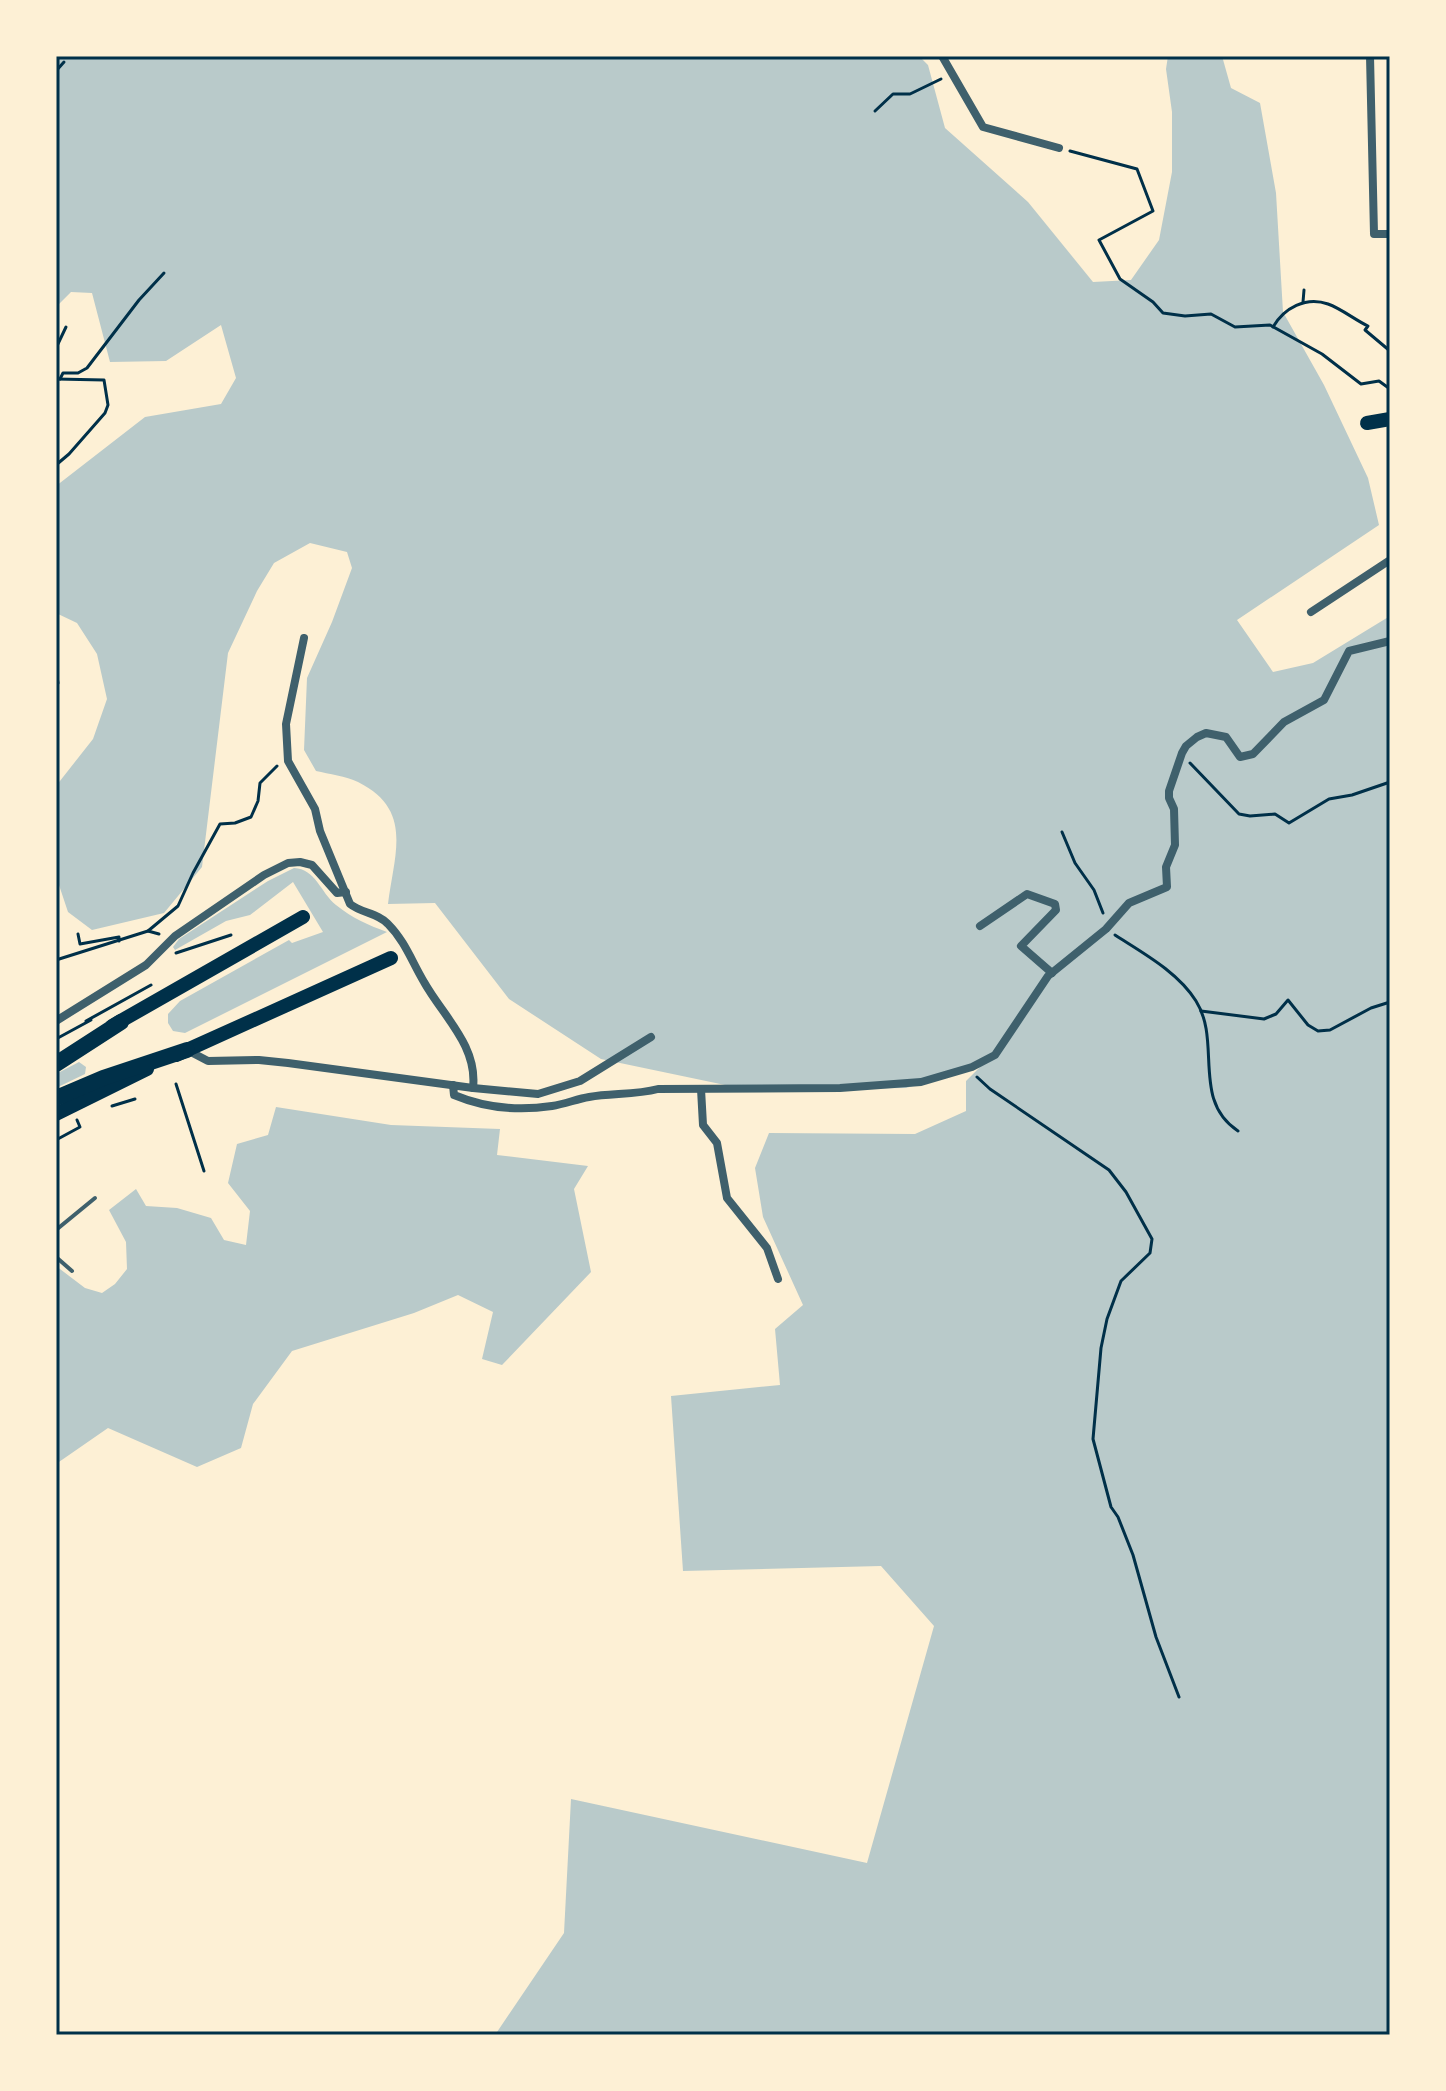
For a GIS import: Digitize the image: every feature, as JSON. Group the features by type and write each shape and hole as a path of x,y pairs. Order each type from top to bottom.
{"highway":[{"path":"56,1064 121,1022"},
{"path":"56,1098 103,1078 187,1050"}],"main road":[{"path":"1367,423 1390,419"},
{"path":"56,1056 303,917"},
{"path":"56,1114 187,1050 391,958"}],"street":[{"path":"942,56 983,127 1059,148"},
{"path":"1370,56 1374,234 1390,234"},
{"path":"1311,612 1390,560"},
{"path":"304,638 286,724 288,761 315,809 320,831 350,904 385,920 401,939 424,984 465,1044 475,1072 473,1088"},
{"path":"453,1085 454,1095 469,1101 527,1109 658,1089 840,1088 921,1082 972,1067 995,1055 1052,973 1106,929 1129,903 1167,887 1166,867 1175,845 1174,809 1169,791 1186,746 1206,733 1226,737 1240,757 1253,754 1284,722 1324,700 1349,651 1390,641"},
{"path":"56,1021 146,965 172,939 264,875 288,863 312,865 337,893 346,892"},
{"path":"980,926 1027,894 1055,904 1056,910 1021,946 1052,973"},
{"path":"187,1050 208,1061 259,1060 538,1094 600,1070 651,1037"},
{"path":"701,1089 703,1125 717,1143 727,1198 767,1248 778,1279"}],"lane":[{"path":"56,1230 95,1198"},
{"path":"56,1257 72,1271"}],"path":[{"path":"56,71 64,62"},
{"path":"875,111 893,94 912,93 952,75"},
{"path":"1059,148 1137,169 1153,211 1099,240 1124,283 1166,314 1211,314 1235,327 1258,324 1273,327 1322,354 1361,384 1379,381 1390,389"},
{"path":"58,379 63,373 78,373 87,368 139,300 164,273"},
{"path":"1303,303 1304,290"},
{"path":"1273,327 1287,309 1303,303 1327,303 1368,326 1365,330 1390,351"},
{"path":"56,348 66,327"},
{"path":"56,465 105,413 108,405 104,380 58,379"},
{"path":"56,671 56,688"},
{"path":"1182,754 1239,814 1275,814 1289,823 1329,799 1390,782"},
{"path":"56,960 148,931 178,906 220,824 251,817 258,801 260,783 270,771 288,761"},
{"path":"1062,832 1082,876 1102,907 1106,929 1175,978 1187,989 1201,1011 1214,1101 1220,1115 1238,1131"},
{"path":"148,931 172,939"},
{"path":"78,934 80,944 119,937 119,942"},
{"path":"176,953 231,935"},
{"path":"56,1040 151,984"},
{"path":"1201,1011 1264,1019 1276,1014 1288,1000 1308,1025 1318,1031 1330,1030 1371,1008 1390,1002"},
{"path":"972,1067 978,1079 990,1089 1109,1170 1126,1192 1152,1239 1150,1253 1121,1281 1107,1319 1101,1348 1093,1439 1111,1507 1124,1529 1147,1598 1156,1637 1179,1697"},
{"path":"176,1084 204,1171"},
{"path":"105,1107 135,1099"},
{"path":"56,1140 80,1127 77,1120"}],"shaded area":[{"path":"56,56 919,56 928,65 945,128 1028,202 1093,282 1131,280 1159,240 1172,172 1172,112 1166,69 1168,56 1222,56 1231,88 1260,103 1276,193 1283,312 1324,385 1368,478 1379,525 1237,620 1273,672 1313,663 1390,616 1390,2035 495,2035 564,1933 571,1799 867,1863 934,1626 881,1566 683,1571 671,1396 780,1385 775,1329 803,1305 763,1217 755,1168 769,1133 915,1134 966,1111 966,1081 980,1067 906,1088 749,1090 601,1059 509,999 435,903 388,904 396,835 394,820 387,806 376,793 358,782 316,771 304,750 307,678 352,568 347,552 310,543 274,563 228,653 202,867 164,913 92,930 68,912 56,876 56,786 93,739 107,699 97,654 77,623 56,613 56,486 145,417 221,404 236,378 221,325 166,361 110,362 92,293 71,292 56,307"},
{"path":"294,868 308,872 342,910 387,932 185,1033 173,1031 168,1023 168,1014 180,1001 289,940 292,943 323,932 293,882 250,915 226,921 175,950 173,947 179,939 268,881"},
{"path":"79,1062 86,1067 85,1074 56,1088 56,1074"},
{"path":"276,1107 391,1125 500,1129 497,1155 588,1166 574,1189 591,1272 502,1365 482,1359 493,1312 458,1295 414,1313 292,1351 253,1404 241,1448 197,1467 108,1428 56,1464 56,1266 85,1288 102,1293 115,1284 127,1269 126,1242 109,1210 136,1189 146,1206 177,1208 211,1218 224,1240 246,1245 250,1211 228,1183 237,1144 268,1135"}]}
